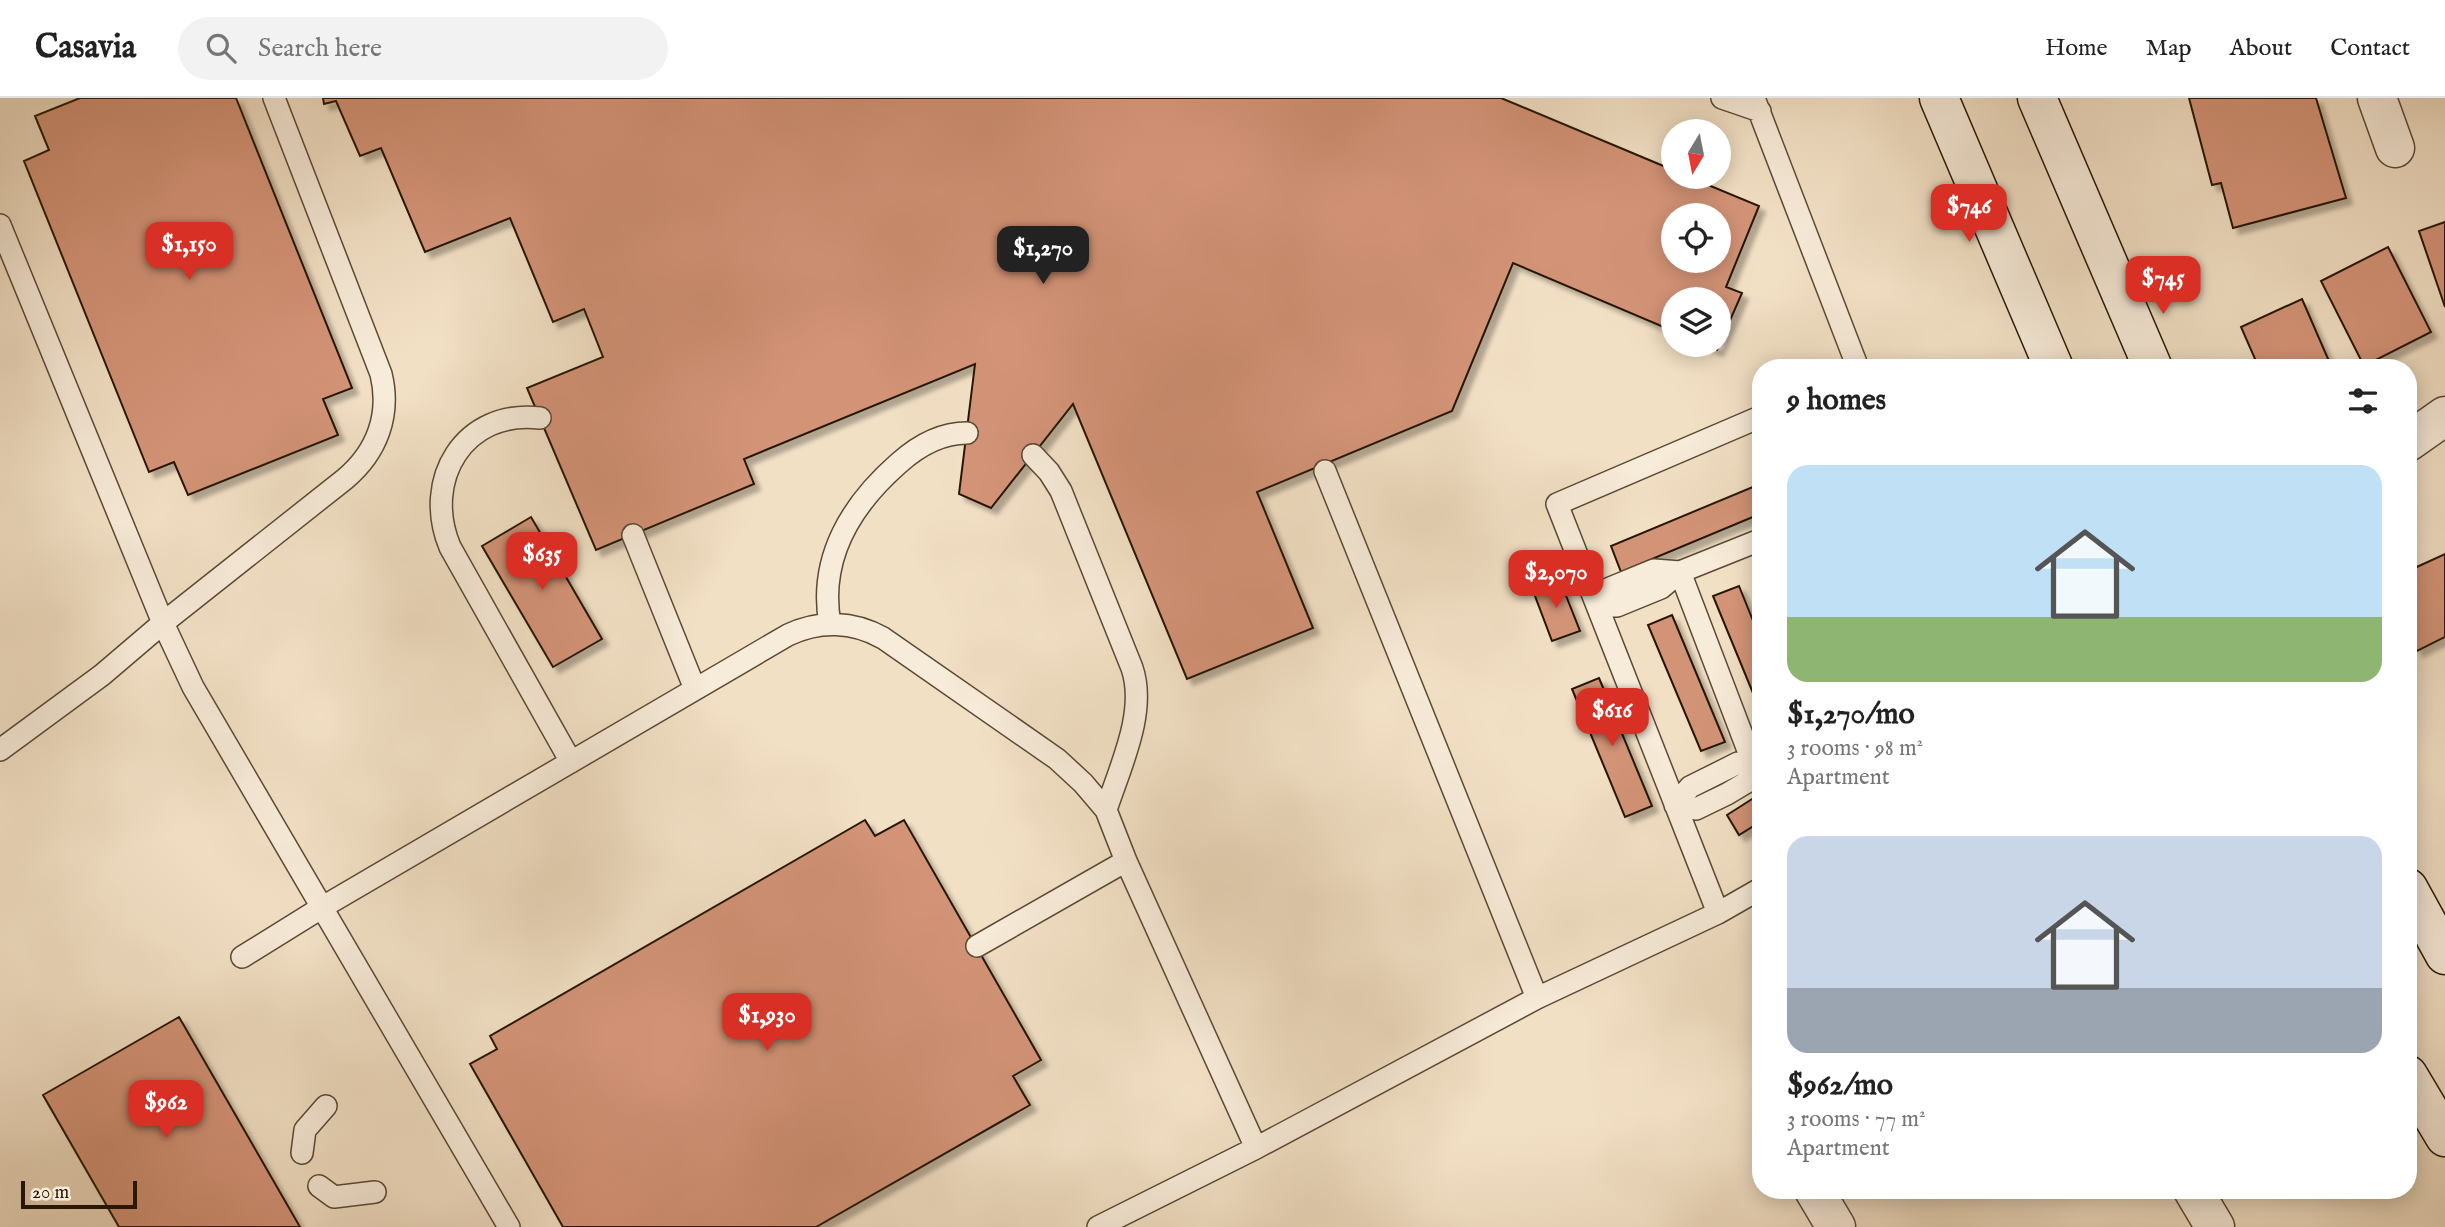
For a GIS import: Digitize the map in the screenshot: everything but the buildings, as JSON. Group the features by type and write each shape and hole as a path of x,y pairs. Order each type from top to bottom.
{"main road":[{"path":"1939,98 2050,359"},
{"path":"2038,98 2149,359"},
{"path":"2377,98 2395,148"},
{"path":"2417,436 2445,416"},
{"path":"2417,902 2441,938"},
{"path":"2417,1089 2445,1137"},
{"path":"1819,1199 1836,1227"},
{"path":"2198,1199 2215,1227"}],"lane":[{"path":"0,750 102,676 163,623 354,472 375,443 382,421 385,397 381,374 274,98"},
{"path":"1722,98 1757,105 1855,359"},
{"path":"0,225 163,623 193,687 509,1227"},
{"path":"540,418 506,420 486,428 469,440 455,456 445,475 440,495 440,516 450,547 571,762"},
{"path":"1718,913 1557,504 1752,419"},
{"path":"830,624 826,597 829,571 839,540 858,505 884,476 917,448 948,435 967,433"},
{"path":"1033,455 1049,472 1060,491 1137,686 1136,715 1106,810"},
{"path":"1325,471 1536,998"},
{"path":"633,535 695,689"},
{"path":"1597,605 1617,606 1661,588 1680,572 1752,543"},
{"path":"1680,572 1752,752"},
{"path":"242,957 788,635 808,627 852,625 883,638 1057,759 1083,783 1106,810 1126,861 1256,1148"},
{"path":"1675,805 1696,809 1747,782 1752,773"},
{"path":"976,946 1126,861"},
{"path":"1098,1227 1256,1148 1536,998 1718,913 1752,893"},
{"path":"302,1153 305,1130 326,1106"},
{"path":"319,1186 334,1198 375,1192"}]}
